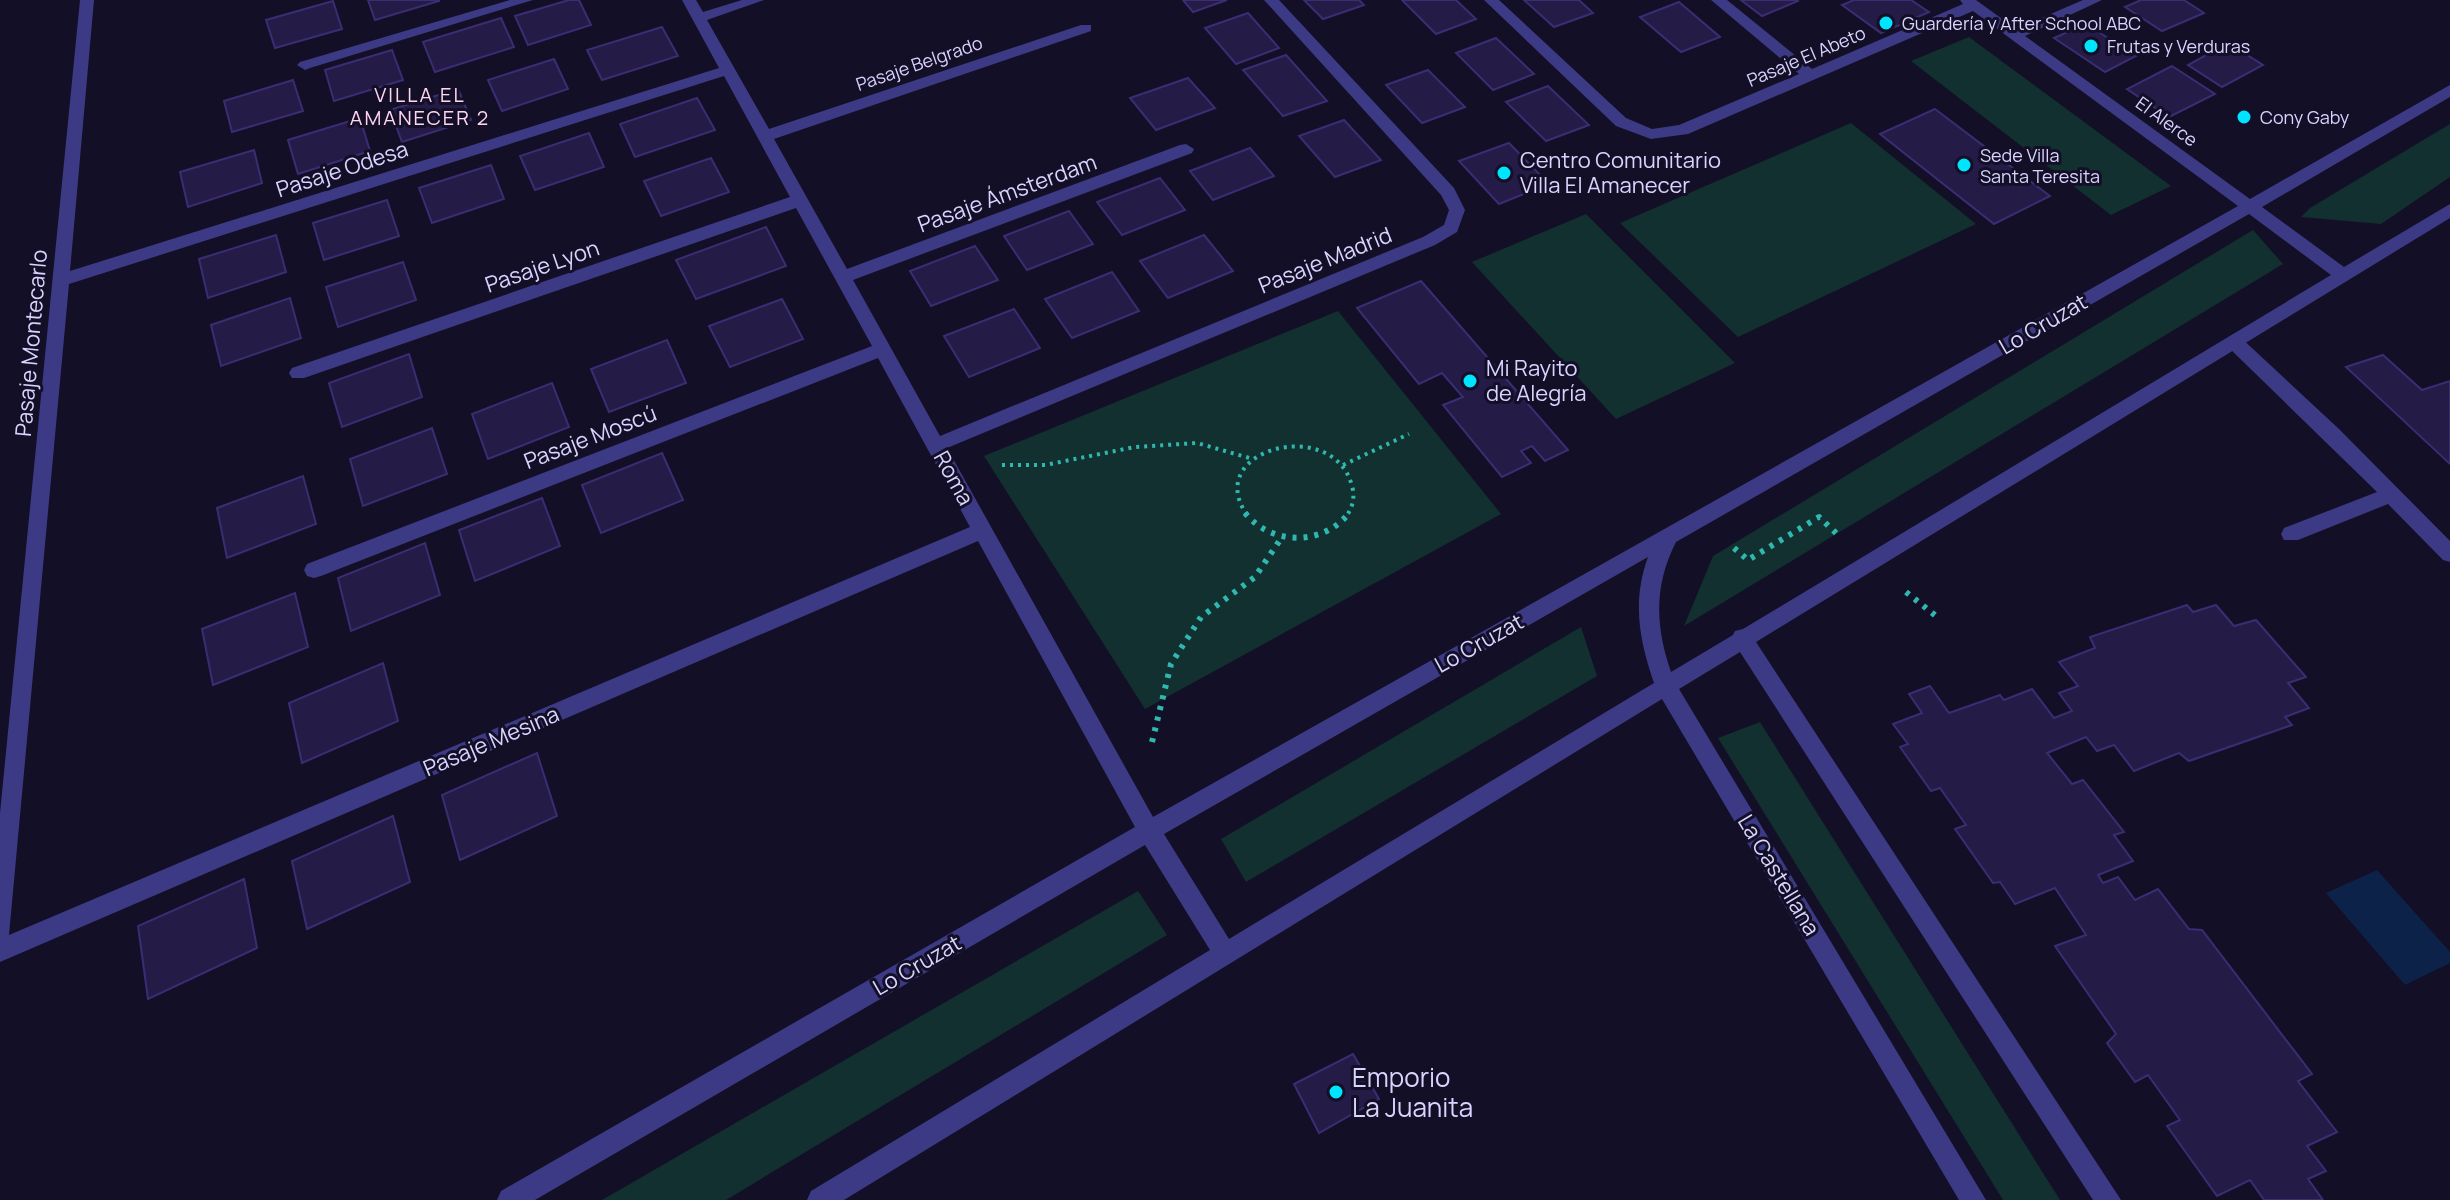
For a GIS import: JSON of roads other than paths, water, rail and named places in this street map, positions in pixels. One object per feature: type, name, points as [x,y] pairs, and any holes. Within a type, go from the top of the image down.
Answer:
[{"type":"street","points":[[305,65],[526,0]]},
{"type":"street","name":"Roma","points":[[689,0],[1149,831],[1225,953]]},
{"type":"street","points":[[699,18],[757,0]]},
{"type":"street","name":"Pasaje Madrid","points":[[936,445],[1429,241],[1451,228],[1457,210],[1448,192],[1271,0]]},
{"type":"street","name":"Pasaje El Abeto","points":[[1491,0],[1621,122],[1651,134],[1682,130],[1811,76],[1971,3]]},
{"type":"street","points":[[1718,0],[1811,76]]},
{"type":"street","points":[[2014,35],[2095,0]]},
{"type":"street","name":"Pasaje Montecarlo","points":[[0,930],[61,280],[92,1]]},
{"type":"street","name":"El Alerce","points":[[1971,3],[2343,275]]},
{"type":"street","name":"Pasaje Belgrado","points":[[765,136],[1086,28]]},
{"type":"street","name":"Pasaje Odesa","points":[[61,280],[728,70]]},
{"type":"street","name":"Lo Cruzat","points":[[510,1200],[1149,831],[2450,90]]},
{"type":"street","name":"Pasaje Ámsterdam","points":[[842,277],[1186,149]]},
{"type":"street","name":"Pasaje Lyon","points":[[298,373],[800,200]]},
{"type":"street","points":[[820,1200],[1742,637],[2450,210]]},
{"type":"street","points":[[2233,341],[2332,434],[2450,554]]},
{"type":"street","name":"Pasaje Moscú","points":[[314,570],[883,349]]},
{"type":"street","points":[[2291,534],[2390,495]]},
{"type":"street","name":"Pasaje Mesina","points":[[0,951],[983,530]]},
{"type":"street","name":"La Castellana","points":[[1670,535],[1656,558],[1648,584],[1647,611],[1651,648],[1665,685],[1973,1200]]},
{"type":"street","points":[[1742,637],[2108,1200]]},
{"type":"water","points":[[2377,870],[2450,952],[2450,963],[2405,985],[2326,893]]},
{"type":"place","name":"Guardería y After School ABC","points":[[1886,23]]},
{"type":"place","name":"Frutas y Verduras","points":[[2091,46]]},
{"type":"place","name":"Cony Gaby","points":[[2244,117]]},
{"type":"place","name":"Sede Villa Santa Teresita","points":[[1964,165]]},
{"type":"place","name":"Centro Comunitario Villa El Amanecer","points":[[1504,173]]},
{"type":"place","name":"Mi Rayito de Alegría","points":[[1470,381]]},
{"type":"place","name":"Emporio La Juanita","points":[[1336,1092]]},
{"type":"district","name":"VILLA EL AMANECER 2","points":[[420,106]]}]
